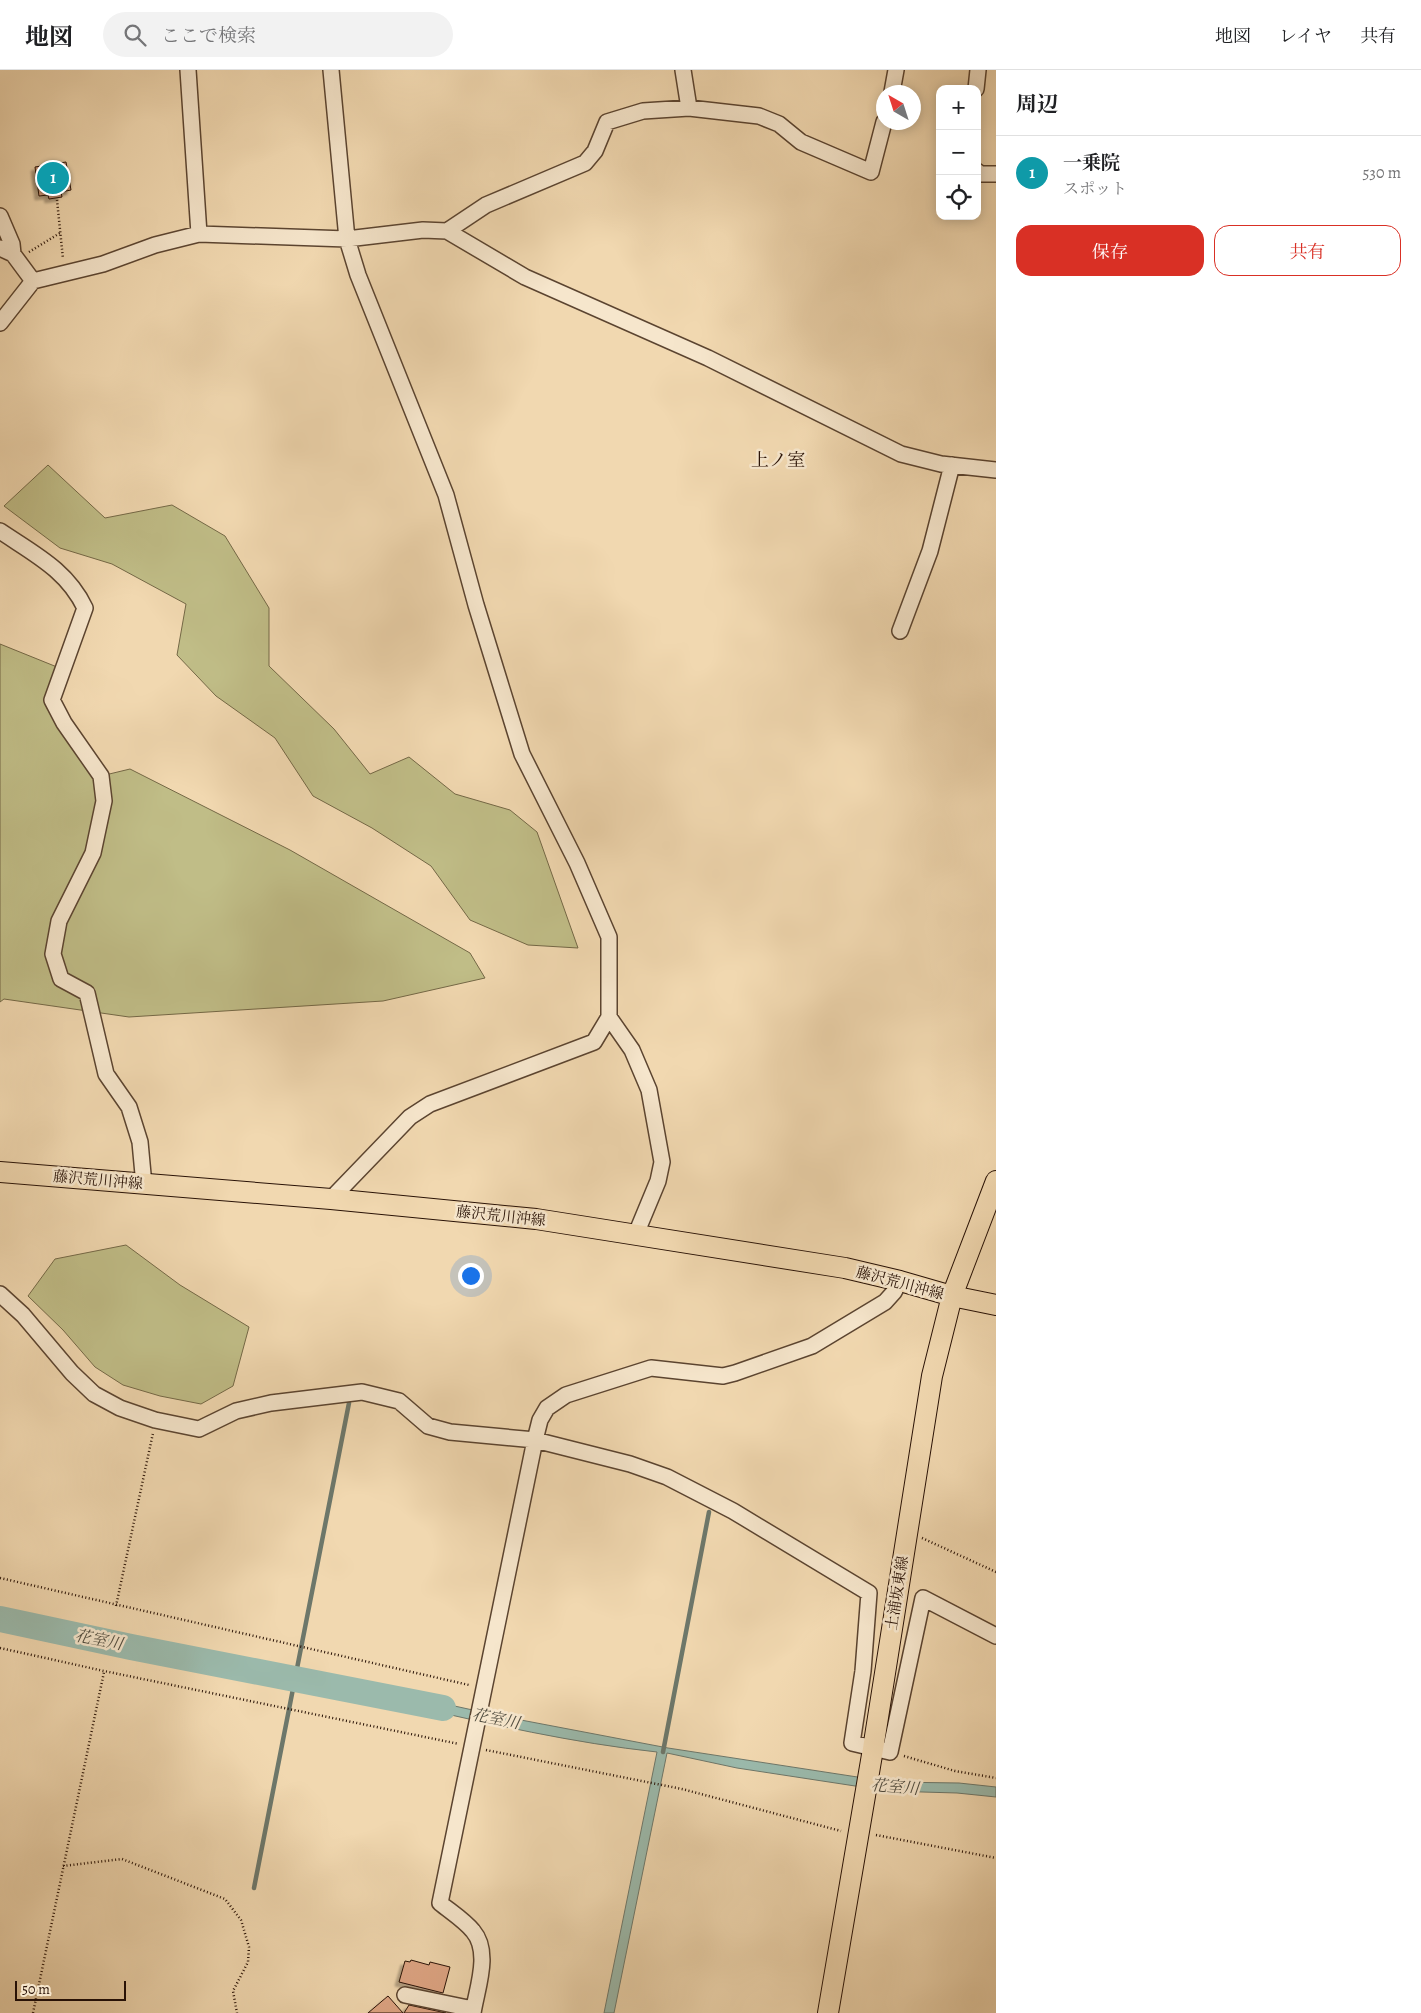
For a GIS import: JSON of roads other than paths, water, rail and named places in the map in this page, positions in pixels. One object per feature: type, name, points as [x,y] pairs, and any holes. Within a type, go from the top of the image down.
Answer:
[{"type":"main road","name":"藤沢荒川沖線","points":[[0,1172],[331,1199],[536,1219],[845,1268],[952,1296],[996,1305]]},
{"type":"main road","name":"土浦坂東線","points":[[828,2013],[859,1830],[878,1752],[906,1532],[932,1376],[952,1296],[996,1181]]},
{"type":"street","points":[[188,70],[199,234]]},
{"type":"street","points":[[331,70],[347,239],[358,275],[446,495],[476,605],[522,754],[577,862],[609,936],[609,1017],[594,1042],[430,1104],[410,1117],[331,1199]]},
{"type":"street","points":[[683,70],[689,108]]},
{"type":"street","points":[[893,85],[896,70]]},
{"type":"street","points":[[976,85],[978,70]]},
{"type":"street","points":[[446,231],[486,205],[585,163],[595,151],[606,122],[642,112],[689,108],[759,116],[779,124],[801,142],[871,172],[882,130]]},
{"type":"street","points":[[981,174],[996,174]]},
{"type":"street","points":[[0,216],[12,244],[10,254],[33,281]]},
{"type":"street","points":[[0,323],[33,281],[103,264],[155,245],[199,234],[347,239],[422,230],[446,231],[525,276],[708,358],[901,454],[952,465],[996,470]]},
{"type":"street","points":[[900,631],[930,551],[952,465]]},
{"type":"street","points":[[0,531],[49,563],[76,588],[85,608],[52,700],[64,723],[101,776],[104,801],[93,853],[59,921],[53,954],[61,979],[87,993],[106,1074],[129,1107],[140,1142],[144,1185]]},
{"type":"street","points":[[609,1017],[632,1050],[649,1090],[662,1162],[656,1188],[636,1234]]},
{"type":"street","points":[[405,1995],[473,2011],[482,1955],[479,1942],[473,1930],[440,1903],[534,1440],[540,1420],[547,1408],[566,1395],[651,1368],[723,1376],[812,1346],[885,1302],[894,1292],[900,1281]]},
{"type":"street","points":[[0,1294],[23,1315],[72,1373],[94,1394],[120,1408],[156,1420],[199,1429],[236,1411],[271,1403],[362,1392],[399,1401],[428,1426],[450,1432],[534,1440],[630,1464],[667,1477],[733,1511],[869,1593],[862,1671],[852,1743],[878,1752],[923,1598],[996,1636]]},
{"type":"water","points":[[409,1696],[500,1716],[668,1748],[890,1782],[959,1783],[996,1787],[996,1797],[957,1793],[888,1791],[737,1768],[667,1753],[614,2013],[604,2013],[657,1752],[563,1738],[407,1705]]},
{"type":"waterway","points":[[254,1888],[349,1403]]},
{"type":"waterway","points":[[663,1752],[709,1512]]},
{"type":"waterway","name":"花室川","points":[[0,1619],[131,1647],[443,1708]]},
{"type":"place","name":"一乗院","points":[[53,178]]},
{"type":"district","name":"上ノ室","points":[[778,460]]}]
